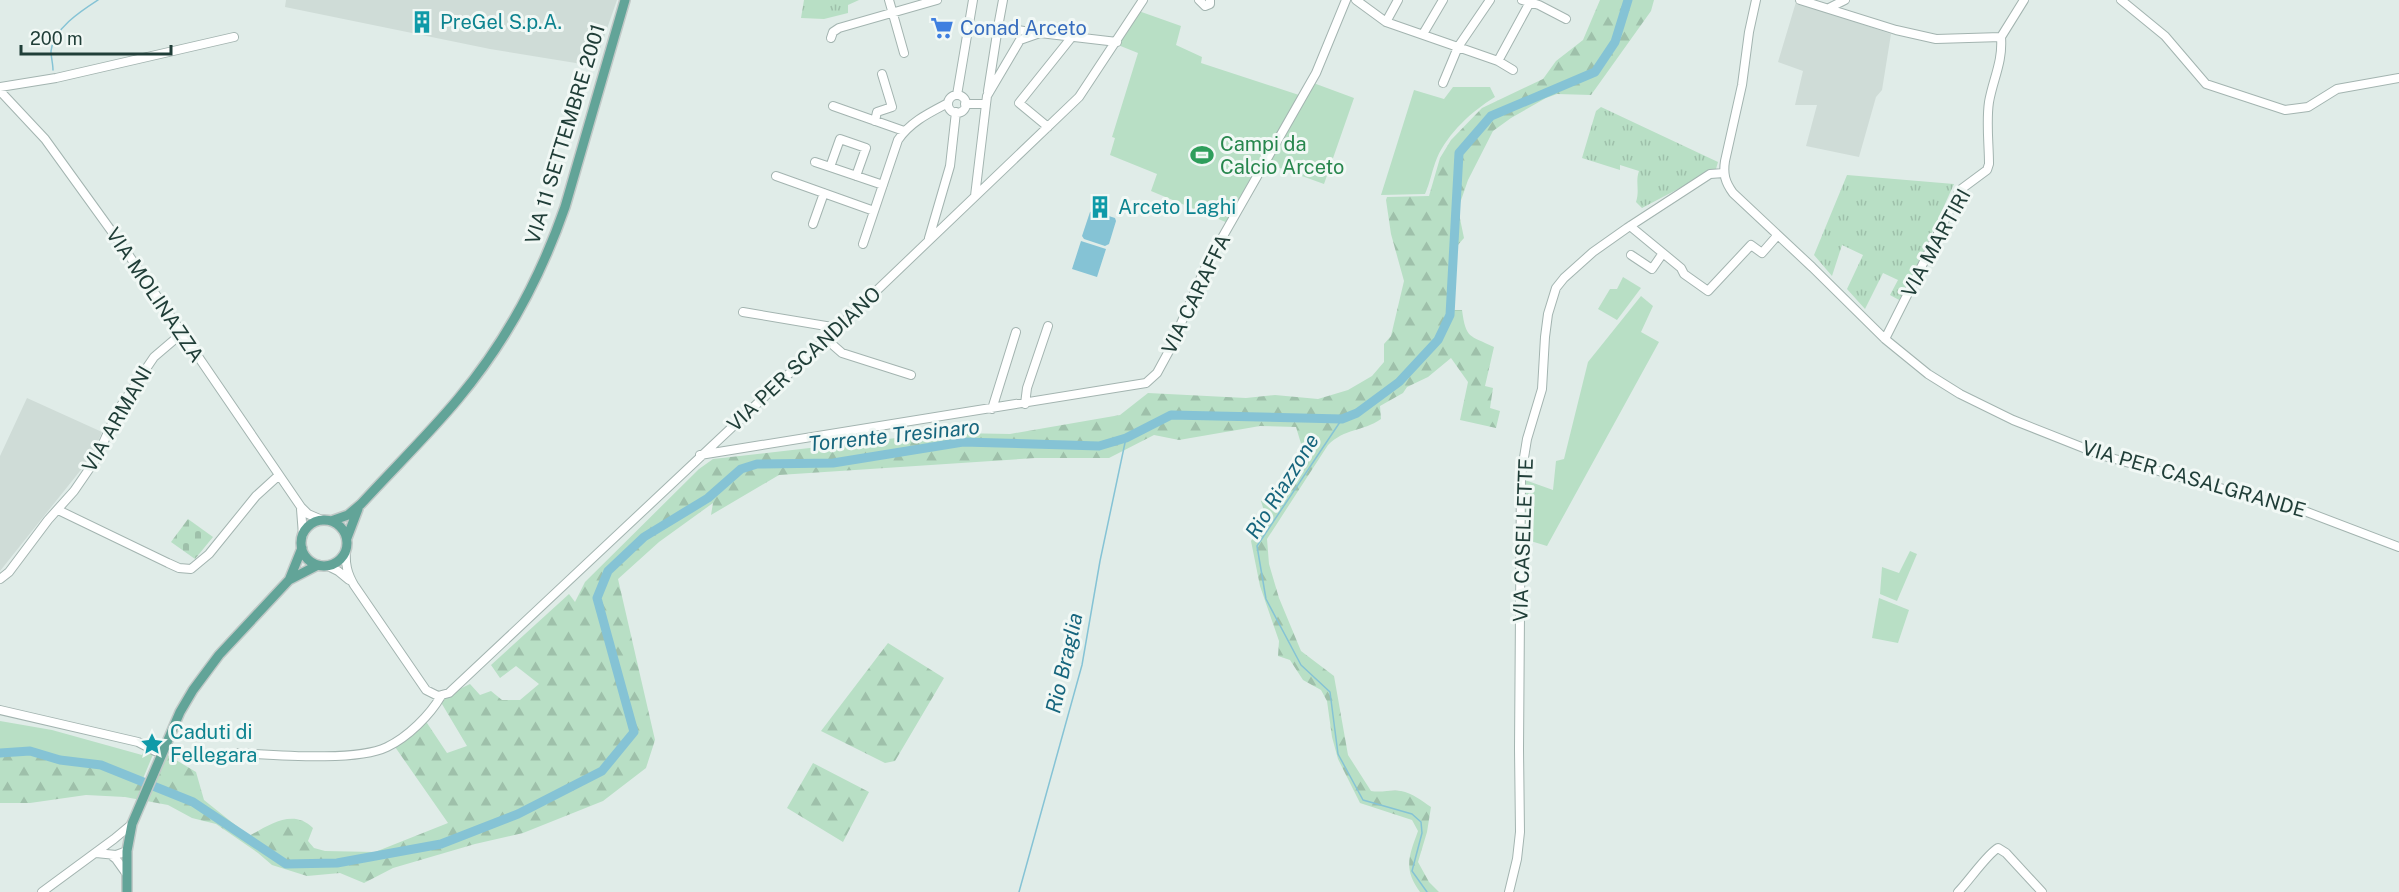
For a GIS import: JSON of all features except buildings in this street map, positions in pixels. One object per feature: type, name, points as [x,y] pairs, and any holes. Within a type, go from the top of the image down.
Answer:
[{"type":"main road","name":"VIA 11 SETTEMBRE 2001","points":[[303,535],[310,525],[348,515],[361,504],[458,399],[501,340],[524,302],[556,234],[625,0]]},
{"type":"main road","name":"VIA 11 SETTEMBRE 2001","points":[[346,550],[346,538],[361,504]]},
{"type":"main road","points":[[327,521],[344,531],[346,538]]},
{"type":"main road","points":[[289,580],[302,548],[303,535]]},
{"type":"main road","points":[[302,548],[308,559],[323,565]]},
{"type":"main road","points":[[127,892],[127,851],[132,824],[159,752],[180,712],[208,668],[289,580],[306,569],[339,560],[346,550]]},
{"type":"street","points":[[889,0],[904,53]]},
{"type":"street","points":[[831,38],[833,32],[839,28],[935,0]]},
{"type":"street","points":[[957,95],[973,0]]},
{"type":"street","points":[[975,196],[986,100],[1003,0]]},
{"type":"street","name":"VIA PER SCANDIANO","points":[[239,753],[308,755],[375,752],[389,746],[408,732],[434,707],[441,696],[453,690],[700,455],[838,328],[1079,97],[1143,0]]},
{"type":"street","points":[[1199,0],[1205,6],[1210,4],[1210,0]]},
{"type":"street","name":"VIA CARAFFA","points":[[700,455],[1139,386],[1146,383],[1157,373],[1188,310],[1206,266],[1316,73],[1346,0]]},
{"type":"street","points":[[1356,0],[1386,22],[1497,61],[1513,69]]},
{"type":"street","points":[[1386,22],[1398,0]]},
{"type":"street","points":[[1423,34],[1443,0]]},
{"type":"street","points":[[1443,83],[1458,47],[1490,0]]},
{"type":"street","points":[[1724,173],[1756,0]]},
{"type":"street","points":[[1800,0],[1896,30],[1936,39],[2001,38],[2024,0]]},
{"type":"street","points":[[1829,8],[1845,0]]},
{"type":"street","points":[[2121,0],[2165,36],[2206,84],[2285,110],[2308,107],[2337,89],[2399,78]]},
{"type":"street","points":[[1497,61],[1525,2],[1540,3],[1566,19]]},
{"type":"street","points":[[998,27],[1117,42]]},
{"type":"street","points":[[948,103],[951,111],[956,112],[961,111],[965,104],[986,100],[1020,40],[1040,33]]},
{"type":"street","points":[[0,89],[234,37]]},
{"type":"street","points":[[1048,127],[1019,103],[1071,38]]},
{"type":"street","name":"VIA MARTIRI","points":[[1885,339],[1960,190],[1987,170],[1989,164],[1989,102],[2002,52],[2001,38]]},
{"type":"street","points":[[875,121],[877,112],[892,107],[882,74]]},
{"type":"street","name":"VIA MOLINAZZA","points":[[0,89],[45,139],[128,254],[301,507],[308,514],[327,521]]},
{"type":"street","points":[[863,244],[898,140],[904,131],[927,114],[948,103],[952,96],[962,97],[965,104]]},
{"type":"street","points":[[833,106],[904,131]]},
{"type":"street","points":[[929,240],[950,166],[956,112]]},
{"type":"street","points":[[830,167],[840,139],[866,148],[856,176]]},
{"type":"street","points":[[815,162],[883,186]]},
{"type":"street","name":"VIA CASELLETTE","points":[[1509,892],[1517,859],[1520,832],[1521,476],[1527,439],[1542,389],[1548,314],[1556,288],[1593,252],[1710,174],[1724,173]]},
{"type":"street","name":"VIA PER CASALGRANDE","points":[[1724,173],[1726,183],[1733,192],[1885,339],[1944,385],[1978,404],[2049,435],[2138,467],[2314,514],[2399,547]]},
{"type":"street","points":[[776,176],[874,211]]},
{"type":"street","points":[[813,224],[824,193]]},
{"type":"street","points":[[938,212],[951,219]]},
{"type":"street","points":[[1630,226],[1681,268],[1684,274],[1708,291],[1751,245],[1762,254],[1776,237]]},
{"type":"street","points":[[1631,255],[1652,269],[1663,254]]},
{"type":"street","points":[[743,312],[838,328]]},
{"type":"street","points":[[1025,404],[1027,388],[1048,326]]},
{"type":"street","points":[[992,409],[1016,332]]},
{"type":"street","name":"VIA ARMANI","points":[[0,579],[9,572],[96,459],[118,410],[154,357],[181,334]]},
{"type":"street","points":[[826,339],[842,353],[911,375]]},
{"type":"street","points":[[58,510],[168,564],[191,569],[209,554],[248,504],[278,476]]},
{"type":"street","points":[[301,507],[303,535]]},
{"type":"street","points":[[346,550],[347,573],[354,585],[426,690],[431,694],[441,696]]},
{"type":"street","points":[[323,565],[338,570],[354,585]]},
{"type":"street","points":[[0,710],[138,742],[159,752]]},
{"type":"street","points":[[42,892],[132,824]]},
{"type":"street","points":[[1958,892],[1992,850],[1998,848],[2006,853],[2042,892]]},
{"type":"street","points":[[96,853],[111,855],[123,854],[127,851]]},
{"type":"street","points":[[111,855],[126,873]]},
{"type":"shaded area","points":[[286,0],[617,0],[594,66],[490,49],[285,7]]},
{"type":"shaded area","points":[[1796,2],[1891,34],[1882,90],[1876,97],[1859,157],[1806,146],[1817,105],[1795,105],[1803,71],[1778,62]]},
{"type":"shaded area","points":[[27,398],[102,432],[92,456],[0,571],[0,456]]},
{"type":"green space","points":[[804,0],[859,0],[848,5],[848,13],[824,19],[801,18]]},
{"type":"green space","points":[[1600,0],[1654,0],[1651,11],[1591,95],[1557,94],[1546,98],[1493,131],[1468,180],[1458,209],[1464,238],[1457,246],[1454,310],[1462,310],[1465,326],[1470,335],[1494,347],[1485,386],[1493,388],[1490,408],[1500,411],[1496,428],[1460,420],[1468,382],[1451,358],[1428,377],[1407,387],[1403,393],[1380,406],[1381,419],[1347,433],[1328,445],[1267,539],[1269,564],[1279,598],[1301,651],[1334,676],[1348,755],[1371,791],[1405,792],[1431,807],[1427,832],[1418,862],[1429,882],[1439,892],[1420,892],[1411,876],[1410,855],[1418,831],[1412,820],[1360,803],[1338,759],[1327,701],[1321,690],[1303,680],[1290,660],[1278,656],[1279,641],[1260,586],[1251,541],[1266,517],[1261,501],[1291,479],[1296,458],[1302,447],[1296,427],[1260,426],[1179,440],[1154,435],[1109,458],[1035,458],[779,475],[711,515],[713,503],[659,542],[618,579],[655,740],[646,768],[603,801],[523,833],[475,844],[393,868],[364,883],[340,873],[307,876],[272,865],[216,824],[192,818],[168,805],[125,797],[86,795],[30,803],[0,803],[0,753],[30,751],[60,760],[101,765],[153,786],[166,754],[196,772],[204,800],[249,836],[281,820],[297,819],[313,828],[308,841],[314,848],[325,851],[375,852],[448,823],[393,744],[425,720],[447,753],[467,746],[439,699],[470,684],[480,695],[491,691],[502,700],[520,700],[539,684],[516,666],[500,678],[491,665],[569,594],[575,602],[585,582],[699,469],[713,459],[905,437],[957,433],[1010,434],[1120,415],[1148,393],[1246,398],[1275,395],[1318,399],[1348,390],[1372,376],[1384,362],[1384,344],[1391,336],[1404,281],[1391,234],[1387,197],[1429,196],[1440,158],[1451,140],[1482,108],[1543,79],[1556,61],[1583,40]]},
{"type":"green space","points":[[1133,9],[1181,26],[1176,45],[1202,57],[1201,63],[1299,95],[1308,81],[1354,98],[1324,184],[1266,163],[1228,223],[1151,191],[1157,174],[1110,155],[1115,138],[1112,137],[1138,53],[1113,43]]},
{"type":"green space","points":[[1453,87],[1490,87],[1495,97],[1469,116],[1447,140],[1437,158],[1425,194],[1381,195],[1414,90],[1444,99]]},
{"type":"green space","points":[[1601,107],[1718,162],[1716,169],[1642,208],[1636,202],[1639,171],[1620,165],[1620,170],[1582,158],[1596,111]]},
{"type":"green space","points":[[1847,175],[1954,184],[1901,301],[1890,295],[1898,280],[1883,273],[1865,309],[1847,289],[1863,255],[1842,245],[1832,276],[1814,255]]},
{"type":"green space","points":[[1623,277],[1641,288],[1617,320],[1598,309],[1610,289],[1617,289]]},
{"type":"green space","points":[[1641,296],[1653,306],[1641,332],[1659,342],[1547,546],[1524,539],[1525,480],[1553,490],[1556,461],[1564,459],[1588,362]]},
{"type":"green space","points":[[188,519],[213,537],[195,559],[171,542]]},
{"type":"green space","points":[[1910,551],[1917,554],[1897,601],[1880,594],[1882,567],[1899,573]]},
{"type":"green space","points":[[1879,598],[1909,610],[1898,643],[1872,638]]},
{"type":"green space","points":[[888,643],[944,678],[895,761],[885,763],[821,731]]},
{"type":"green space","points":[[0,721],[52,730],[142,755],[146,747],[154,752],[142,781],[101,765],[60,760],[30,751],[0,753]]},
{"type":"green space","points":[[813,763],[869,792],[843,842],[787,808]]},
{"type":"water","points":[[1090,212],[1115,218],[1109,244],[1105,246],[1084,239],[1082,236]]},
{"type":"water","points":[[1081,241],[1106,249],[1097,277],[1072,269]]},
{"type":"waterway","points":[[53,70],[51,51],[57,35],[69,21],[98,0]]},
{"type":"waterway","name":"Torrente Tresinaro","points":[[0,753],[30,751],[60,760],[101,765],[193,802],[286,864],[337,863],[441,844],[518,814],[602,771],[634,732],[597,598],[608,571],[644,537],[708,498],[741,469],[757,464],[833,463],[963,442],[1099,446],[1126,438],[1171,415],[1342,419],[1357,413],[1399,382],[1438,340],[1450,315],[1459,153],[1491,116],[1595,72],[1615,42],[1628,0]]},
{"type":"waterway","name":"Rio Riazzone","points":[[1342,419],[1257,546],[1266,599],[1301,665],[1330,692],[1338,754],[1363,800],[1412,814],[1421,822],[1422,833],[1412,871],[1427,892]]},
{"type":"waterway","name":"Rio Braglia","points":[[1019,892],[1082,665],[1100,561],[1126,438]]},
{"type":"place","name":"PreGel S.p.A.","points":[[422,22]]},
{"type":"place","name":"Conad Arceto","points":[[942,28]]},
{"type":"place","name":"Campi da Calcio Arceto","points":[[1202,155]]},
{"type":"place","name":"Arceto Laghi","points":[[1100,207]]},
{"type":"place","name":"Caduti di Fellegara","points":[[152,744]]}]
